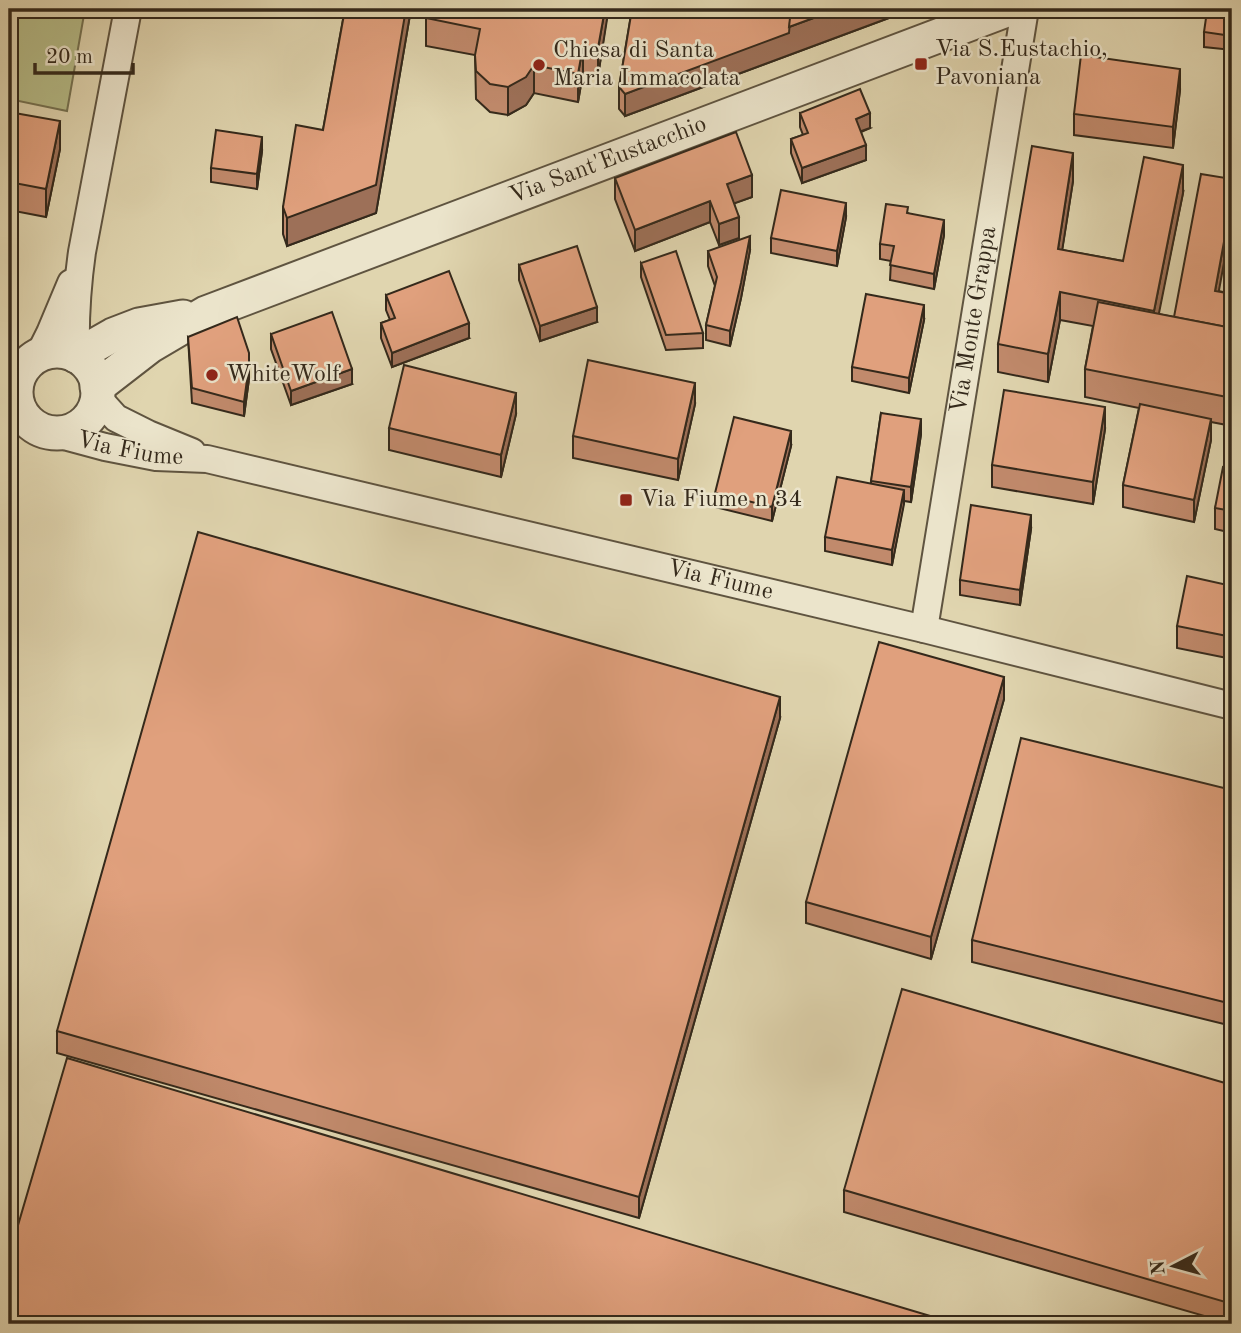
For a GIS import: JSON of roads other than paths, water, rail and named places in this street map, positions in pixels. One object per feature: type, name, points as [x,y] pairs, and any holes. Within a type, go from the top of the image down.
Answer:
[{"type":"street","points":[[76,356],[77,286],[82,252],[128,9]]},
{"type":"street","name":"Via Sant'Eustacchio","points":[[97,392],[150,346],[206,313],[1009,9]]},
{"type":"street","name":"Via Monte Grappa","points":[[924,629],[1025,9]]},
{"type":"street","points":[[39,355],[70,287],[82,252]]},
{"type":"street","name":"Via Sant'Eustacchio","points":[[76,356],[113,335],[139,325],[206,313]]},
{"type":"street","points":[[64,352],[76,356],[84,362],[95,378],[97,392],[93,412],[82,424],[69,431],[34,433],[17,403],[13,382],[39,355],[64,352]]},
{"type":"street","name":"Via Fiume","points":[[97,392],[117,418],[148,435],[207,459]]},
{"type":"street","name":"Via Fiume","points":[[34,433],[156,457],[207,459],[924,629],[1232,706]]},
{"type":"place","name":"Via S.Eustachio, Pavoniana","points":[[921,64]]},
{"type":"place","name":"Chiesa di Santa Maria Immacolata","points":[[539,65]]},
{"type":"place","name":"WhiteWolf","points":[[212,375]]},
{"type":"place","name":"Via Fiume n 34","points":[[626,500]]}]
